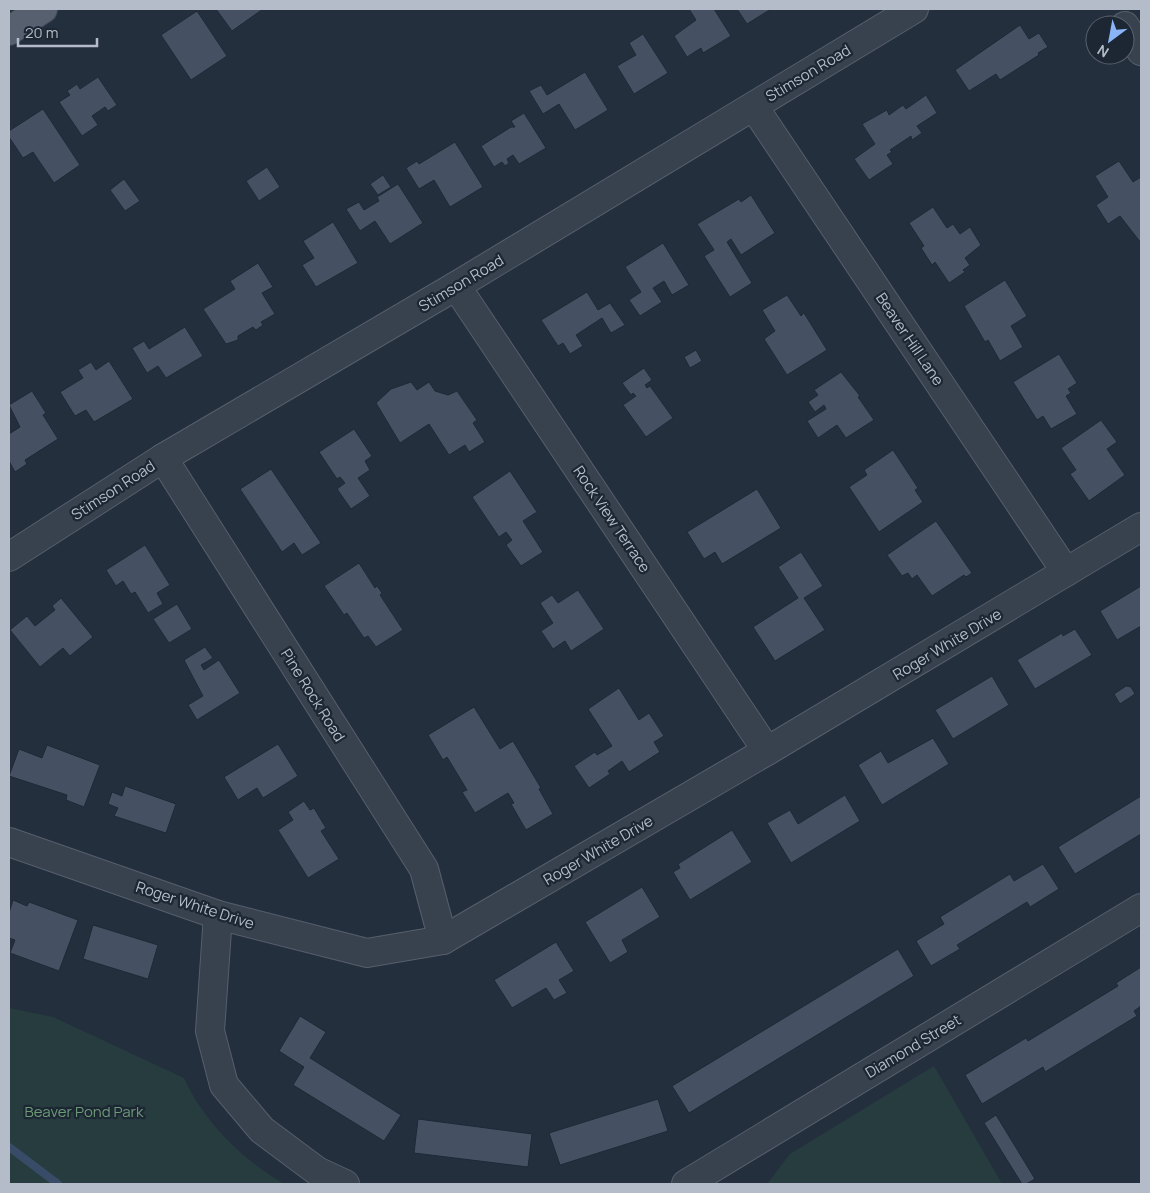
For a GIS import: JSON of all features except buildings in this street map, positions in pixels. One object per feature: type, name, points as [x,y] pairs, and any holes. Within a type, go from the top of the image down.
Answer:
[{"type":"main road","points":[[9,31],[43,9]]},
{"type":"street","name":"Stimson Road","points":[[9,556],[163,458],[456,286],[914,9]]},
{"type":"street","name":"Beaver Hill Lane","points":[[754,107],[1066,572]]},
{"type":"street","name":"Rock View Terrace","points":[[456,286],[767,752]]},
{"type":"street","name":"Pine Rock Road","points":[[163,458],[424,869],[443,940]]},
{"type":"street","name":"Roger White Drive","points":[[9,842],[218,915],[367,953],[443,940],[767,752],[1141,527]]},
{"type":"street","name":"Diamond Street","points":[[686,1184],[1141,908]]},
{"type":"street","points":[[218,915],[210,1031],[224,1085],[262,1130],[317,1171],[345,1184]]},
{"type":"green space","name":"Beaver Pond Park","points":[[9,1008],[53,1017],[184,1078],[202,1110],[226,1138],[253,1163],[284,1184],[9,1184]]},
{"type":"green space","points":[[934,1066],[1002,1184],[767,1184],[790,1154]]},
{"type":"waterway","points":[[9,1147],[58,1184]]}]
